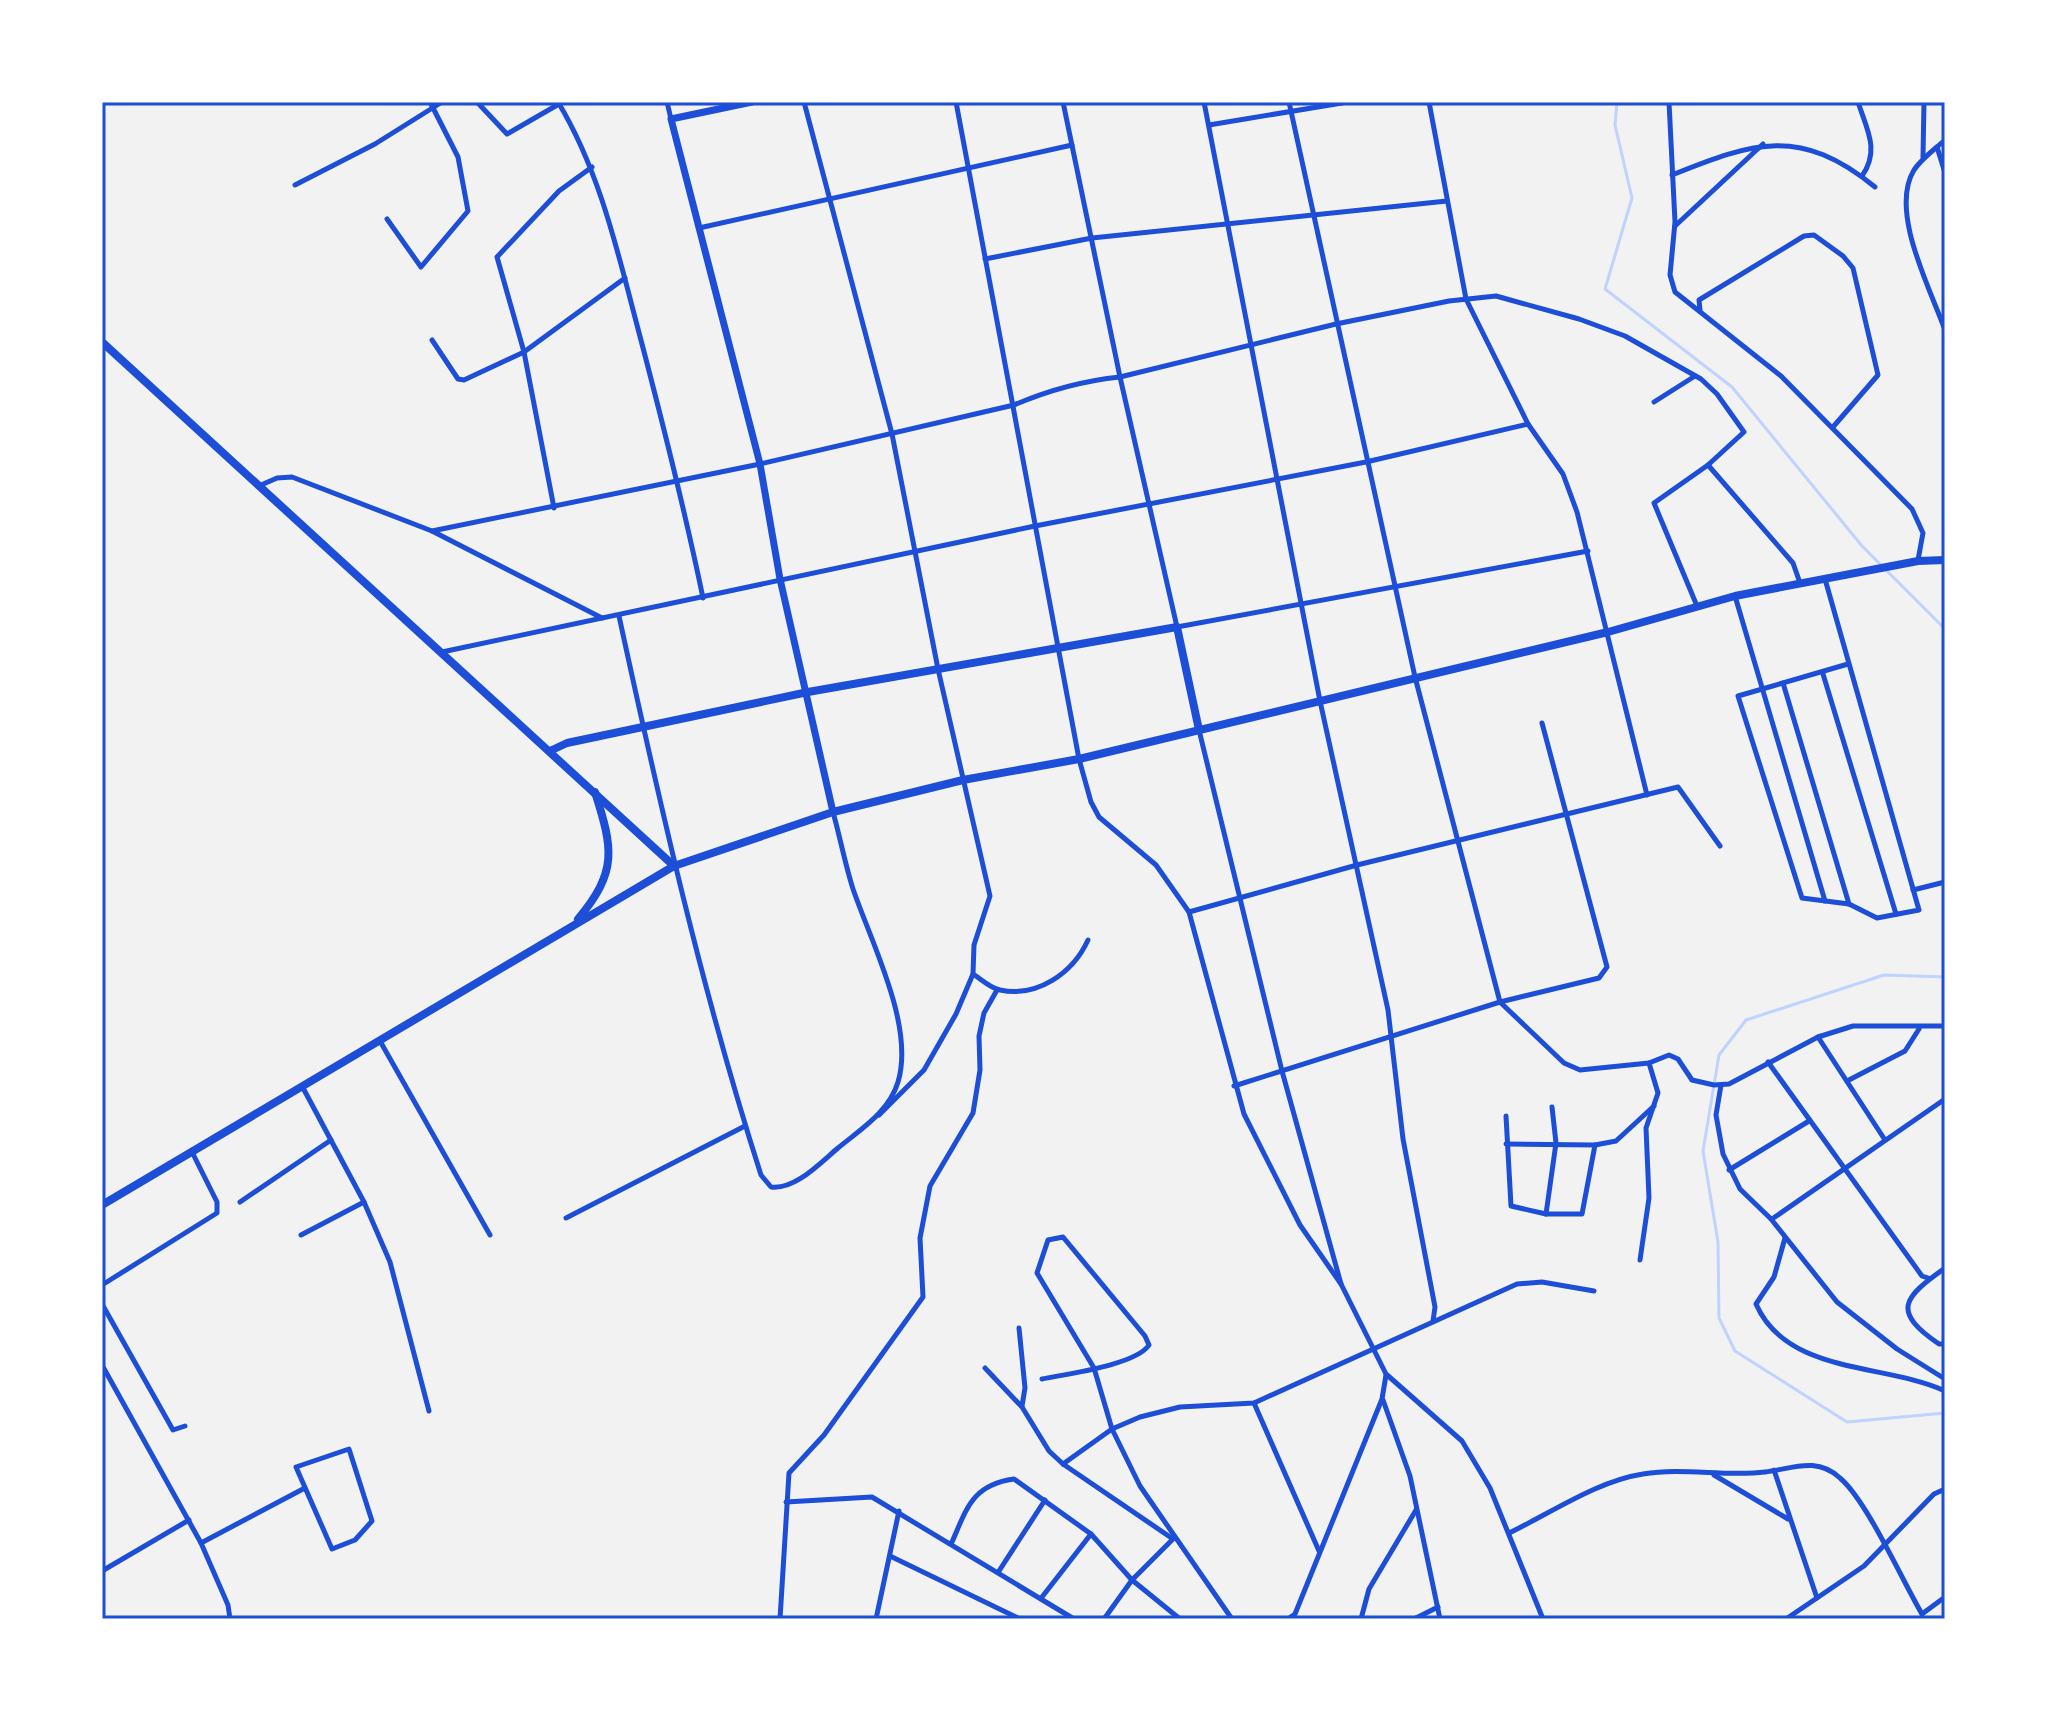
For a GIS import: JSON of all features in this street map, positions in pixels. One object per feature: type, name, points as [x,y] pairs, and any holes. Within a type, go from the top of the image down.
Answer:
[{"type":"main road","points":[[102,342],[552,750],[674,866]]},
{"type":"main road","points":[[102,1205],[674,866],[833,812],[963,780],[1079,759],[1608,632],[1735,596],[1918,561],[1945,560]]},
{"type":"main road","points":[[552,750],[567,743],[808,692],[1177,627],[1199,730]]},
{"type":"main road","points":[[573,926],[606,879],[608,835],[594,790]]},
{"type":"street","points":[[295,185],[375,144],[432,104],[442,102]]},
{"type":"street","points":[[477,102],[507,134],[558,103],[592,167],[625,278],[678,480],[703,598]]},
{"type":"street","points":[[667,102],[760,464],[780,579],[833,812],[852,887],[895,1014],[903,1056],[898,1084],[879,1115]]},
{"type":"street","points":[[671,119],[752,102]]},
{"type":"street","points":[[619,616],[674,866],[712,1017],[761,1175],[771,1187],[782,1188],[812,1170],[879,1115],[924,1070],[956,1014],[973,974],[974,945],[990,896],[913,552],[892,434],[804,102]]},
{"type":"street","points":[[956,102],[1079,759],[1091,802],[1099,817],[1156,865],[1189,912],[1244,1114],[1294,1213],[1341,1284],[1386,1374],[1462,1441],[1490,1488],[1543,1619]]},
{"type":"street","points":[[1063,102],[1120,377],[1177,627],[1588,551]]},
{"type":"street","points":[[1204,102],[1320,701],[1388,1010],[1389,1040],[1403,1139],[1435,1307],[1433,1321]]},
{"type":"street","points":[[1289,102],[1415,677],[1500,1002],[1564,1063],[1580,1070],[1649,1063],[1674,1056],[1692,1080],[1721,1085],[1818,1037],[1853,1026],[1919,1029],[1945,1026]]},
{"type":"street","points":[[1209,125],[1348,102]]},
{"type":"street","points":[[1429,102],[1466,299],[1528,424],[1563,474],[1588,551],[1647,795]]},
{"type":"street","points":[[1858,102],[1873,151],[1871,163],[1862,176]]},
{"type":"street","points":[[1923,158],[1924,102]]},
{"type":"street","points":[[387,219],[421,267],[468,211],[463,173],[432,104]]},
{"type":"street","points":[[1668,104],[1675,226],[1671,282],[1680,299],[1754,351],[1833,427],[1920,520],[1923,533],[1918,561]]},
{"type":"street","points":[[1945,140],[1923,158],[1912,174],[1905,199],[1906,222],[1945,330]]},
{"type":"street","points":[[1675,226],[1764,144]]},
{"type":"street","points":[[1672,175],[1764,144],[1819,153],[1862,176],[1875,187]]},
{"type":"street","points":[[699,228],[1072,145]]},
{"type":"street","points":[[1937,147],[1945,173]]},
{"type":"street","points":[[554,508],[524,352],[497,257],[559,191],[592,167]]},
{"type":"street","points":[[985,259],[1092,238],[1447,201]]},
{"type":"street","points":[[1700,311],[1699,300],[1804,236],[1814,235],[1843,256],[1860,285],[1878,375],[1833,427]]},
{"type":"street","points":[[432,340],[460,380],[524,352],[625,278]]},
{"type":"street","points":[[432,531],[554,508],[892,434],[1014,405],[1084,380],[1120,377],[1336,324],[1466,299],[1506,298],[1608,328],[1695,376],[1717,394],[1744,432],[1708,465],[1655,499],[1655,507],[1697,606]]},
{"type":"street","points":[[1654,402],[1695,376]]},
{"type":"street","points":[[442,652],[1035,526],[1366,462],[1528,424]]},
{"type":"street","points":[[1708,465],[1793,563],[1800,583]]},
{"type":"street","points":[[261,485],[277,478],[292,477],[432,531],[603,619]]},
{"type":"street","points":[[1825,579],[1919,910],[1877,918],[1849,904],[1802,898],[1738,696],[1823,674],[1848,664]]},
{"type":"street","points":[[1735,596],[1825,901]]},
{"type":"street","points":[[1823,674],[1896,914]]},
{"type":"street","points":[[1783,683],[1849,904]]},
{"type":"street","points":[[1234,1086],[1389,1040],[1500,1002],[1599,978],[1607,967],[1542,723]]},
{"type":"street","points":[[1199,730],[1282,1071],[1341,1284]]},
{"type":"street","points":[[1189,912],[1357,865],[1678,787],[1720,846]]},
{"type":"street","points":[[1913,890],[1945,882]]},
{"type":"street","points":[[973,974],[997,990],[1019,992],[1059,979],[1088,940]]},
{"type":"street","points":[[780,1619],[789,1473],[824,1435],[923,1297],[920,1238],[930,1186],[973,1113],[980,1070],[979,1036],[984,1013],[997,990]]},
{"type":"street","points":[[1847,1081],[1905,1051],[1919,1029]]},
{"type":"street","points":[[1818,1037],[1885,1140]]},
{"type":"street","points":[[379,1040],[490,1235]]},
{"type":"street","points":[[1768,1062],[1842,1168],[1922,1276],[1928,1278]]},
{"type":"street","points":[[1640,1260],[1649,1198],[1646,1128],[1658,1093],[1649,1063]]},
{"type":"street","points":[[1721,1085],[1716,1115],[1729,1170],[1740,1189],[1771,1219],[1837,1302],[1897,1349],[1945,1379]]},
{"type":"street","points":[[302,1086],[364,1202],[390,1262],[429,1411]]},
{"type":"street","points":[[1771,1219],[1945,1099]]},
{"type":"street","points":[[1506,1144],[1595,1145],[1616,1141],[1655,1105]]},
{"type":"street","points":[[1546,1214],[1556,1143],[1552,1107]]},
{"type":"street","points":[[1506,1116],[1511,1206],[1546,1214],[1582,1214],[1595,1145]]},
{"type":"street","points":[[1729,1170],[1809,1121]]},
{"type":"street","points":[[566,1218],[745,1126]]},
{"type":"street","points":[[240,1202],[331,1140]]},
{"type":"street","points":[[102,1285],[217,1213],[217,1202],[191,1151]]},
{"type":"street","points":[[301,1235],[364,1202]]},
{"type":"street","points":[[1042,1379],[1094,1368],[1145,1351],[1149,1345],[1145,1336],[1063,1237],[1048,1240],[1037,1267],[1094,1368],[1112,1429],[1140,1486],[1173,1539],[1232,1619]]},
{"type":"street","points":[[1785,1238],[1774,1277],[1756,1304],[1791,1345],[1808,1355],[1905,1375],[1945,1391]]},
{"type":"street","points":[[1945,1268],[1928,1278],[1911,1296],[1908,1316],[1925,1334],[1945,1344]]},
{"type":"street","points":[[1063,1464],[1112,1429],[1180,1407],[1254,1403],[1517,1284],[1542,1282],[1594,1291]]},
{"type":"street","points":[[102,1304],[173,1430],[185,1426]]},
{"type":"street","points":[[1019,1328],[1025,1388],[1022,1407]]},
{"type":"street","points":[[102,1365],[201,1543],[228,1605],[230,1619]]},
{"type":"street","points":[[985,1368],[1022,1407],[1049,1451],[1063,1464],[1173,1539]]},
{"type":"street","points":[[1288,1619],[1295,1614],[1382,1399],[1386,1374]]},
{"type":"street","points":[[1382,1399],[1410,1476],[1440,1619]]},
{"type":"street","points":[[1254,1403],[1319,1551]]},
{"type":"street","points":[[349,1449],[372,1521],[355,1540],[332,1549],[303,1489],[296,1467],[349,1449]]},
{"type":"street","points":[[1509,1533],[1604,1486],[1642,1474],[1774,1470],[1801,1464],[1823,1468],[1841,1478],[1884,1545],[1921,1616],[1945,1597]]},
{"type":"street","points":[[1774,1470],[1817,1598]]},
{"type":"street","points":[[1710,1473],[1790,1520]]},
{"type":"street","points":[[952,1542],[974,1496],[995,1482],[1014,1479],[1091,1534],[1132,1580],[1180,1619]]},
{"type":"street","points":[[201,1543],[303,1489]]},
{"type":"street","points":[[1786,1619],[1864,1566],[1934,1494],[1945,1489]]},
{"type":"street","points":[[786,1502],[872,1497],[952,1542],[1074,1619]]},
{"type":"street","points":[[999,1571],[1045,1500]]},
{"type":"street","points":[[1361,1619],[1369,1589],[1416,1510]]},
{"type":"street","points":[[876,1619],[899,1511]]},
{"type":"street","points":[[102,1571],[189,1520]]},
{"type":"street","points":[[1042,1597],[1091,1534]]},
{"type":"street","points":[[1104,1619],[1132,1580],[1173,1539]]},
{"type":"street","points":[[890,1556],[1020,1619]]},
{"type":"street","points":[[1414,1619],[1438,1607]]},
{"type":"waterway","points":[[1617,102],[1615,125],[1632,198],[1605,289],[1732,387],[1862,546],[1945,629]]},
{"type":"waterway","points":[[1945,977],[1884,975],[1746,1020],[1719,1055],[1703,1151],[1718,1242],[1719,1318],[1735,1351],[1847,1422],[1945,1413]]}]
